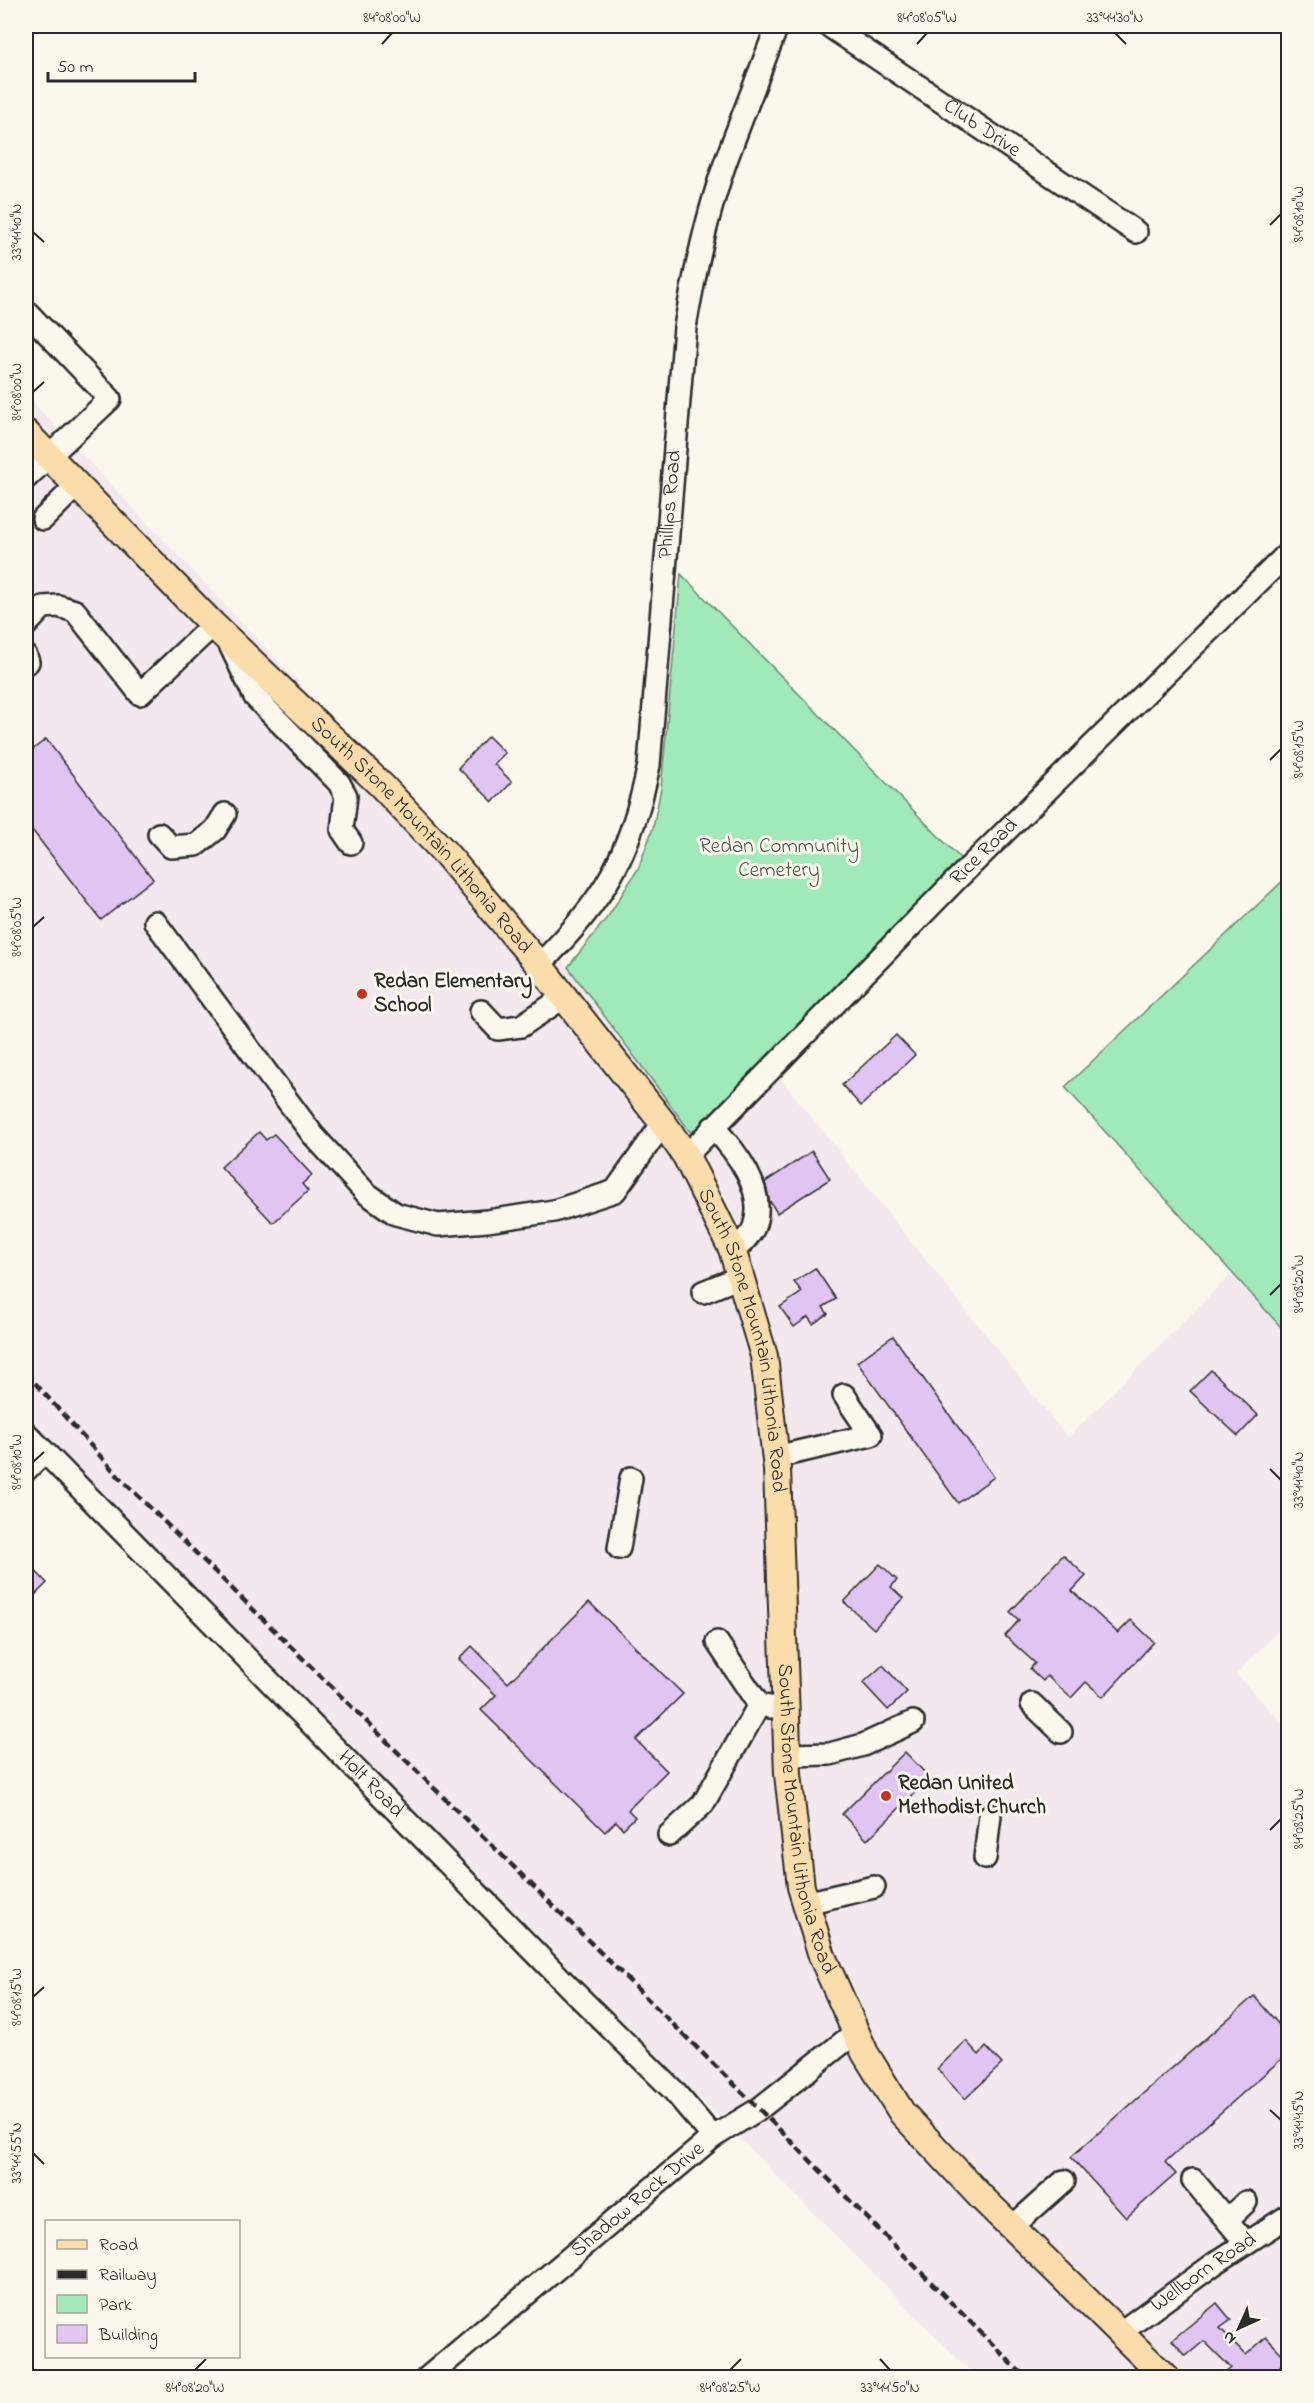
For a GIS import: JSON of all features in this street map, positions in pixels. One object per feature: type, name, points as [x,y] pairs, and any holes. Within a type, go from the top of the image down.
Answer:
[{"type":"main road","name":"South Stone Mountain Lithonia Road","points":[[26,433],[220,632],[382,786],[447,855],[539,965],[663,1123],[686,1156],[733,1252],[764,1356],[776,1457],[787,1755],[801,1887],[822,1956],[865,2054],[902,2113],[1012,2227],[1166,2378]]},
{"type":"street","name":"Phillips Road","points":[[539,965],[573,932],[603,893],[623,855],[640,809],[649,765],[685,327],[694,275],[707,220],[727,158],[777,26]]},
{"type":"street","name":"Club Drive","points":[[829,26],[1136,232]]},
{"type":"street","points":[[26,311],[110,399],[26,478]]},
{"type":"street","points":[[43,519],[77,485]]},
{"type":"street","name":"Rice Road","points":[[686,1156],[955,881],[1288,553]]},
{"type":"street","points":[[26,625],[42,607],[58,606],[75,611],[140,694],[220,632],[255,697],[339,783],[346,796],[342,830],[351,843]]},
{"type":"street","points":[[159,834],[171,847],[196,845],[215,831],[225,814]]},
{"type":"street","points":[[155,922],[313,1135],[366,1193],[396,1214],[438,1225],[487,1221],[554,1211],[615,1191],[663,1123]]},
{"type":"street","points":[[481,1011],[498,1029],[521,1026],[564,997]]},
{"type":"street","points":[[713,1127],[736,1156],[750,1179],[757,1204],[754,1229],[733,1252]]},
{"type":"street","points":[[703,1292],[740,1277]]},
{"type":"street","points":[[776,1457],[871,1435],[844,1395]]},
{"type":"street","name":"Holt Road","points":[[26,1433],[673,2090],[713,2137]]},
{"type":"street","points":[[26,1470],[44,1452]]},
{"type":"street","points":[[619,1548],[631,1478]]},
{"type":"street","points":[[717,1642],[759,1705],[786,1710]]},
{"type":"street","points":[[1032,1704],[1061,1732]]},
{"type":"street","points":[[669,1835],[703,1804],[759,1705]]},
{"type":"street","points":[[787,1755],[830,1754],[863,1745],[913,1722]]},
{"type":"street","points":[[984,1858],[990,1815]]},
{"type":"street","points":[[806,1903],[874,1887]]},
{"type":"street","name":"Shadow Rock Drive","points":[[428,2378],[713,2137],[759,2109],[856,2032]]},
{"type":"street","points":[[1193,2180],[1246,2242]]},
{"type":"street","points":[[1012,2227],[1064,2181]]},
{"type":"street","points":[[1228,2219],[1246,2202]]},
{"type":"street","name":"Wellborn Road","points":[[1121,2332],[1214,2264],[1288,2216]]},
{"type":"shaded area","points":[[26,395],[568,967],[692,1134],[765,1059],[1068,1438],[1232,1273],[1288,1335],[1288,1621],[1236,1674],[1288,1729],[1288,2377],[976,2377],[26,1419]]},
{"type":"green space","name":"Redan Community Cemetery","points":[[681,574],[962,860],[692,1134],[568,967],[609,915],[638,869],[653,828],[661,788]]},
{"type":"green space","points":[[1288,876],[1288,1335],[1065,1087]]},
{"type":"building","points":[[488,736],[505,753],[494,764],[512,782],[493,802],[458,768]]},
{"type":"building","points":[[46,739],[153,879],[101,920],[26,822],[26,755]]},
{"type":"building","points":[[896,1035],[915,1055],[861,1106],[842,1085]]},
{"type":"building","points":[[259,1132],[266,1140],[274,1134],[312,1175],[302,1184],[308,1191],[273,1223],[221,1167]]},
{"type":"building","points":[[812,1151],[830,1179],[777,1213],[769,1200],[765,1182]]},
{"type":"building","points":[[815,1268],[836,1299],[823,1307],[828,1314],[813,1324],[808,1317],[794,1327],[780,1307],[802,1292],[794,1282]]},
{"type":"building","points":[[893,1336],[994,1477],[958,1503],[857,1362]]},
{"type":"building","points":[[1211,1370],[1258,1415],[1238,1436],[1190,1391]]},
{"type":"building","points":[[1063,1555],[1086,1576],[1072,1591],[1118,1633],[1131,1620],[1154,1642],[1103,1697],[1086,1682],[1071,1698],[1047,1676],[1043,1681],[1030,1669],[1035,1663],[1005,1636],[1019,1620],[1010,1612]]},
{"type":"building","points":[[26,1561],[47,1583],[26,1604]]},
{"type":"building","points":[[880,1564],[897,1580],[891,1587],[903,1598],[874,1629],[844,1602]]},
{"type":"building","points":[[589,1602],[683,1694],[636,1740],[667,1771],[628,1810],[635,1817],[623,1829],[616,1821],[605,1832],[481,1710],[496,1695],[459,1659],[472,1646],[508,1683]]},
{"type":"building","points":[[883,1665],[907,1692],[888,1710],[863,1683]]},
{"type":"building","name":"Redan United Methodist Church","points":[[905,1752],[930,1778],[867,1840],[842,1814]]},
{"type":"building","points":[[1254,1996],[1288,2035],[1288,2053],[1165,2162],[1176,2174],[1126,2218],[1071,2157]]},
{"type":"building","points":[[966,2041],[979,2055],[986,2047],[1002,2064],[965,2099],[937,2069]]},
{"type":"building","points":[[1217,2303],[1231,2320],[1220,2328],[1246,2355],[1266,2337],[1287,2359],[1268,2378],[1220,2378],[1231,2368],[1204,2341],[1186,2356],[1172,2340]]},
{"type":"railway","points":[[26,1373],[119,1477],[759,2109],[1026,2378]]},
{"type":"place","name":"Redan Elementary School","points":[[362,994]]},
{"type":"place","name":"Redan United Methodist Church","points":[[886,1796]]}]
